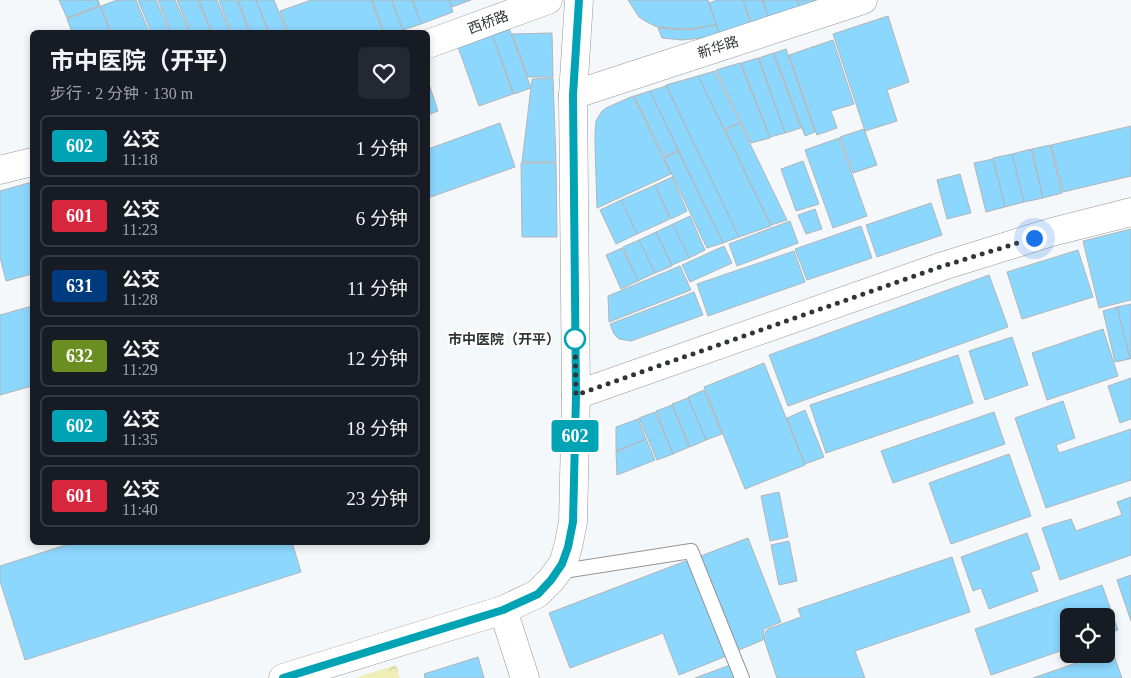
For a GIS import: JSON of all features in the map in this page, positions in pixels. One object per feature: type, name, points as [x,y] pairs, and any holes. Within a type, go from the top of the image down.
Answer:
[{"type":"street","name":"西桥路","points":[[430,43],[548,0]]},
{"type":"street","points":[[283,678],[503,610],[538,594],[562,564],[573,522],[576,395],[573,95],[579,0]]},
{"type":"street","name":"新华路","points":[[573,95],[863,0]]},
{"type":"street","points":[[0,170],[30,162]]},
{"type":"street","points":[[576,395],[943,266],[1052,232],[1131,212]]},
{"type":"street","points":[[503,610],[525,678]]},
{"type":"lane","points":[[556,572],[692,551],[742,678]]},
{"type":"green space","points":[[396,665],[400,678],[355,678]]},
{"type":"building","points":[[59,0],[98,0],[100,5],[67,18]]},
{"type":"building","points":[[117,0],[136,0],[148,30],[110,30],[101,6]]},
{"type":"building","points":[[138,0],[156,0],[169,30],[150,30]]},
{"type":"building","points":[[158,0],[175,0],[188,30],[170,30]]},
{"type":"building","points":[[177,0],[198,0],[210,30],[189,30]]},
{"type":"building","points":[[199,0],[217,0],[229,30],[211,30]]},
{"type":"building","points":[[219,0],[237,0],[248,30],[230,30]]},
{"type":"building","points":[[238,0],[256,0],[267,30],[249,30]]},
{"type":"building","points":[[256,0],[274,0],[286,30],[268,30]]},
{"type":"building","points":[[311,0],[371,0],[382,30],[287,30],[280,11]]},
{"type":"building","points":[[372,0],[391,0],[403,30],[383,30]]},
{"type":"building","points":[[392,0],[412,0],[421,24],[403,30]]},
{"type":"building","points":[[413,0],[449,0],[453,12],[421,24]]},
{"type":"building","points":[[449,0],[471,0],[452,7]]},
{"type":"building","points":[[628,0],[708,0],[716,25],[687,29],[657,27],[639,17]]},
{"type":"building","points":[[717,0],[743,0],[751,25],[720,35],[709,3]]},
{"type":"building","points":[[743,0],[762,0],[769,18],[752,24]]},
{"type":"building","points":[[763,0],[797,0],[800,8],[769,18]]},
{"type":"building","points":[[798,0],[817,0],[818,1],[800,8]]},
{"type":"building","points":[[100,6],[109,30],[71,30],[67,19]]},
{"type":"building","points":[[888,16],[909,82],[887,90],[897,121],[865,131],[833,34]]},
{"type":"building","points":[[716,25],[720,35],[682,40],[662,38],[658,28],[688,30]]},
{"type":"building","points":[[509,28],[531,88],[514,94],[492,34]]},
{"type":"building","points":[[552,33],[553,77],[528,77],[512,34]]},
{"type":"building","points":[[492,34],[513,94],[479,106],[458,47]]},
{"type":"building","points":[[833,40],[854,104],[831,111],[837,128],[817,135],[789,55]]},
{"type":"building","points":[[786,49],[815,132],[805,136],[774,53]]},
{"type":"building","points":[[773,53],[801,128],[785,133],[759,58]]},
{"type":"building","points":[[758,58],[785,133],[770,137],[741,63]]},
{"type":"building","points":[[740,63],[770,138],[751,143],[716,70]]},
{"type":"building","points":[[715,71],[740,123],[724,129],[698,76]]},
{"type":"building","points":[[698,76],[771,226],[739,237],[666,85]]},
{"type":"building","points":[[553,78],[556,162],[522,162],[532,79]]},
{"type":"building","points":[[666,86],[739,237],[723,243],[650,91]]},
{"type":"building","points":[[430,87],[438,111],[430,114]]},
{"type":"building","points":[[650,91],[678,150],[664,157],[634,96]]},
{"type":"building","points":[[633,96],[671,174],[597,208],[596,121],[606,108]]},
{"type":"building","points":[[500,123],[515,167],[430,197],[430,148]]},
{"type":"building","points":[[740,123],[787,220],[771,225],[725,130]]},
{"type":"building","points":[[1131,126],[1131,176],[1063,192],[1051,145]]},
{"type":"building","points":[[864,129],[877,165],[853,173],[840,137]]},
{"type":"building","points":[[839,138],[867,216],[833,228],[805,150]]},
{"type":"building","points":[[1050,145],[1062,193],[1043,198],[1032,149]]},
{"type":"building","points":[[1031,149],[1043,198],[1024,202],[1012,154]]},
{"type":"building","points":[[678,151],[723,243],[707,248],[706,246],[664,158]]},
{"type":"building","points":[[1012,154],[1024,202],[1005,207],[993,158]]},
{"type":"building","points":[[993,159],[1005,207],[986,212],[974,163]]},
{"type":"building","points":[[803,161],[819,204],[796,211],[781,169]]},
{"type":"building","points":[[521,163],[556,163],[557,237],[522,237]]},
{"type":"building","points":[[960,174],[971,213],[947,219],[937,180]]},
{"type":"building","points":[[672,177],[687,211],[671,219],[655,185]]},
{"type":"building","points":[[30,183],[30,275],[6,281],[0,257],[0,191]]},
{"type":"building","points":[[655,185],[670,219],[637,234],[621,200]]},
{"type":"building","points":[[621,200],[637,234],[616,244],[600,210]]},
{"type":"building","points":[[931,203],[942,235],[877,257],[866,225]]},
{"type":"building","points":[[815,209],[822,229],[806,234],[798,215]]},
{"type":"building","points":[[690,216],[705,250],[689,258],[673,224]]},
{"type":"building","points":[[790,221],[798,243],[737,266],[729,244]]},
{"type":"building","points":[[673,224],[689,258],[672,265],[656,232]]},
{"type":"building","points":[[861,226],[872,258],[807,280],[795,249]]},
{"type":"building","points":[[1131,229],[1131,300],[1099,308],[1083,241]]},
{"type":"building","points":[[656,232],[672,266],[655,273],[639,240]]},
{"type":"building","points":[[639,240],[655,273],[638,281],[623,247]]},
{"type":"building","points":[[724,246],[732,263],[690,282],[682,265]]},
{"type":"building","points":[[622,248],[638,281],[621,289],[606,255]]},
{"type":"building","points":[[1078,250],[1093,297],[1022,319],[1007,272]]},
{"type":"building","points":[[794,251],[805,282],[708,316],[697,284]]},
{"type":"building","points":[[680,266],[691,290],[609,322],[608,296]]},
{"type":"building","points":[[989,275],[1008,327],[788,406],[769,355]]},
{"type":"building","points":[[694,292],[703,315],[631,341],[619,339],[614,334],[610,324]]},
{"type":"building","points":[[1131,304],[1131,358],[1130,359],[1117,307]]},
{"type":"building","points":[[30,307],[30,387],[0,395],[0,315]]},
{"type":"building","points":[[1117,307],[1130,359],[1115,362],[1103,311]]},
{"type":"building","points":[[1103,329],[1118,376],[1047,400],[1032,353]]},
{"type":"building","points":[[1012,337],[1028,385],[985,400],[969,351]]},
{"type":"building","points":[[958,355],[973,403],[826,453],[810,405]]},
{"type":"building","points":[[764,363],[805,465],[745,489],[704,387]]},
{"type":"building","points":[[1131,378],[1131,419],[1120,423],[1108,386]]},
{"type":"building","points":[[704,390],[722,434],[706,440],[688,397]]},
{"type":"building","points":[[688,398],[706,440],[690,447],[672,404]]},
{"type":"building","points":[[1063,401],[1075,438],[1056,445],[1059,453],[1131,429],[1131,480],[1046,508],[1015,418]]},
{"type":"building","points":[[672,405],[689,447],[673,454],[656,411]]},
{"type":"building","points":[[805,410],[824,457],[805,464],[787,418]]},
{"type":"building","points":[[655,412],[673,454],[657,460],[639,418]]},
{"type":"building","points":[[994,412],[1005,444],[893,483],[881,451]]},
{"type":"building","points":[[638,419],[646,439],[616,451],[616,427]]},
{"type":"building","points":[[646,439],[655,460],[617,475],[616,452]]},
{"type":"building","points":[[1009,454],[1031,516],[951,544],[929,483]]},
{"type":"building","points":[[779,492],[788,537],[770,541],[761,496]]},
{"type":"building","points":[[1131,497],[1131,555],[1060,580],[1042,528],[1071,519],[1076,531],[1122,515],[1117,502]]},
{"type":"building","points":[[1027,533],[1040,569],[1031,572],[1038,591],[989,609],[981,588],[973,591],[961,557]]},
{"type":"building","points":[[748,538],[781,622],[764,629],[763,640],[734,652],[698,557]]},
{"type":"building","points":[[789,541],[797,581],[779,585],[771,545]]},
{"type":"building","points":[[66,545],[293,545],[301,572],[25,660],[0,581],[0,566]]},
{"type":"building","points":[[952,557],[970,612],[855,651],[865,678],[777,678],[764,639],[768,629],[801,617],[798,609]]},
{"type":"building","points":[[691,559],[729,655],[679,675],[663,633],[570,668],[549,613]]},
{"type":"building","points":[[1131,575],[1131,621],[1117,580]]},
{"type":"building","points":[[1102,585],[1110,608],[1060,608],[1060,651],[991,675],[975,629]]},
{"type":"building","points":[[478,657],[484,678],[425,678],[424,674]]},
{"type":"building","points":[[1115,658],[1122,678],[1033,678],[1076,663],[1115,663]]},
{"type":"building","points":[[730,665],[735,678],[695,678]]},
{"type":"bus line","name":"602","points":[[283,678],[503,610],[538,594],[562,564],[573,522],[576,395],[573,95],[579,0]]},
{"type":"place","name":"市中医院（开平）","points":[[575,339]]},
{"type":"route","points":[[575,339],[576,395],[943,266],[1034,238]]}]
